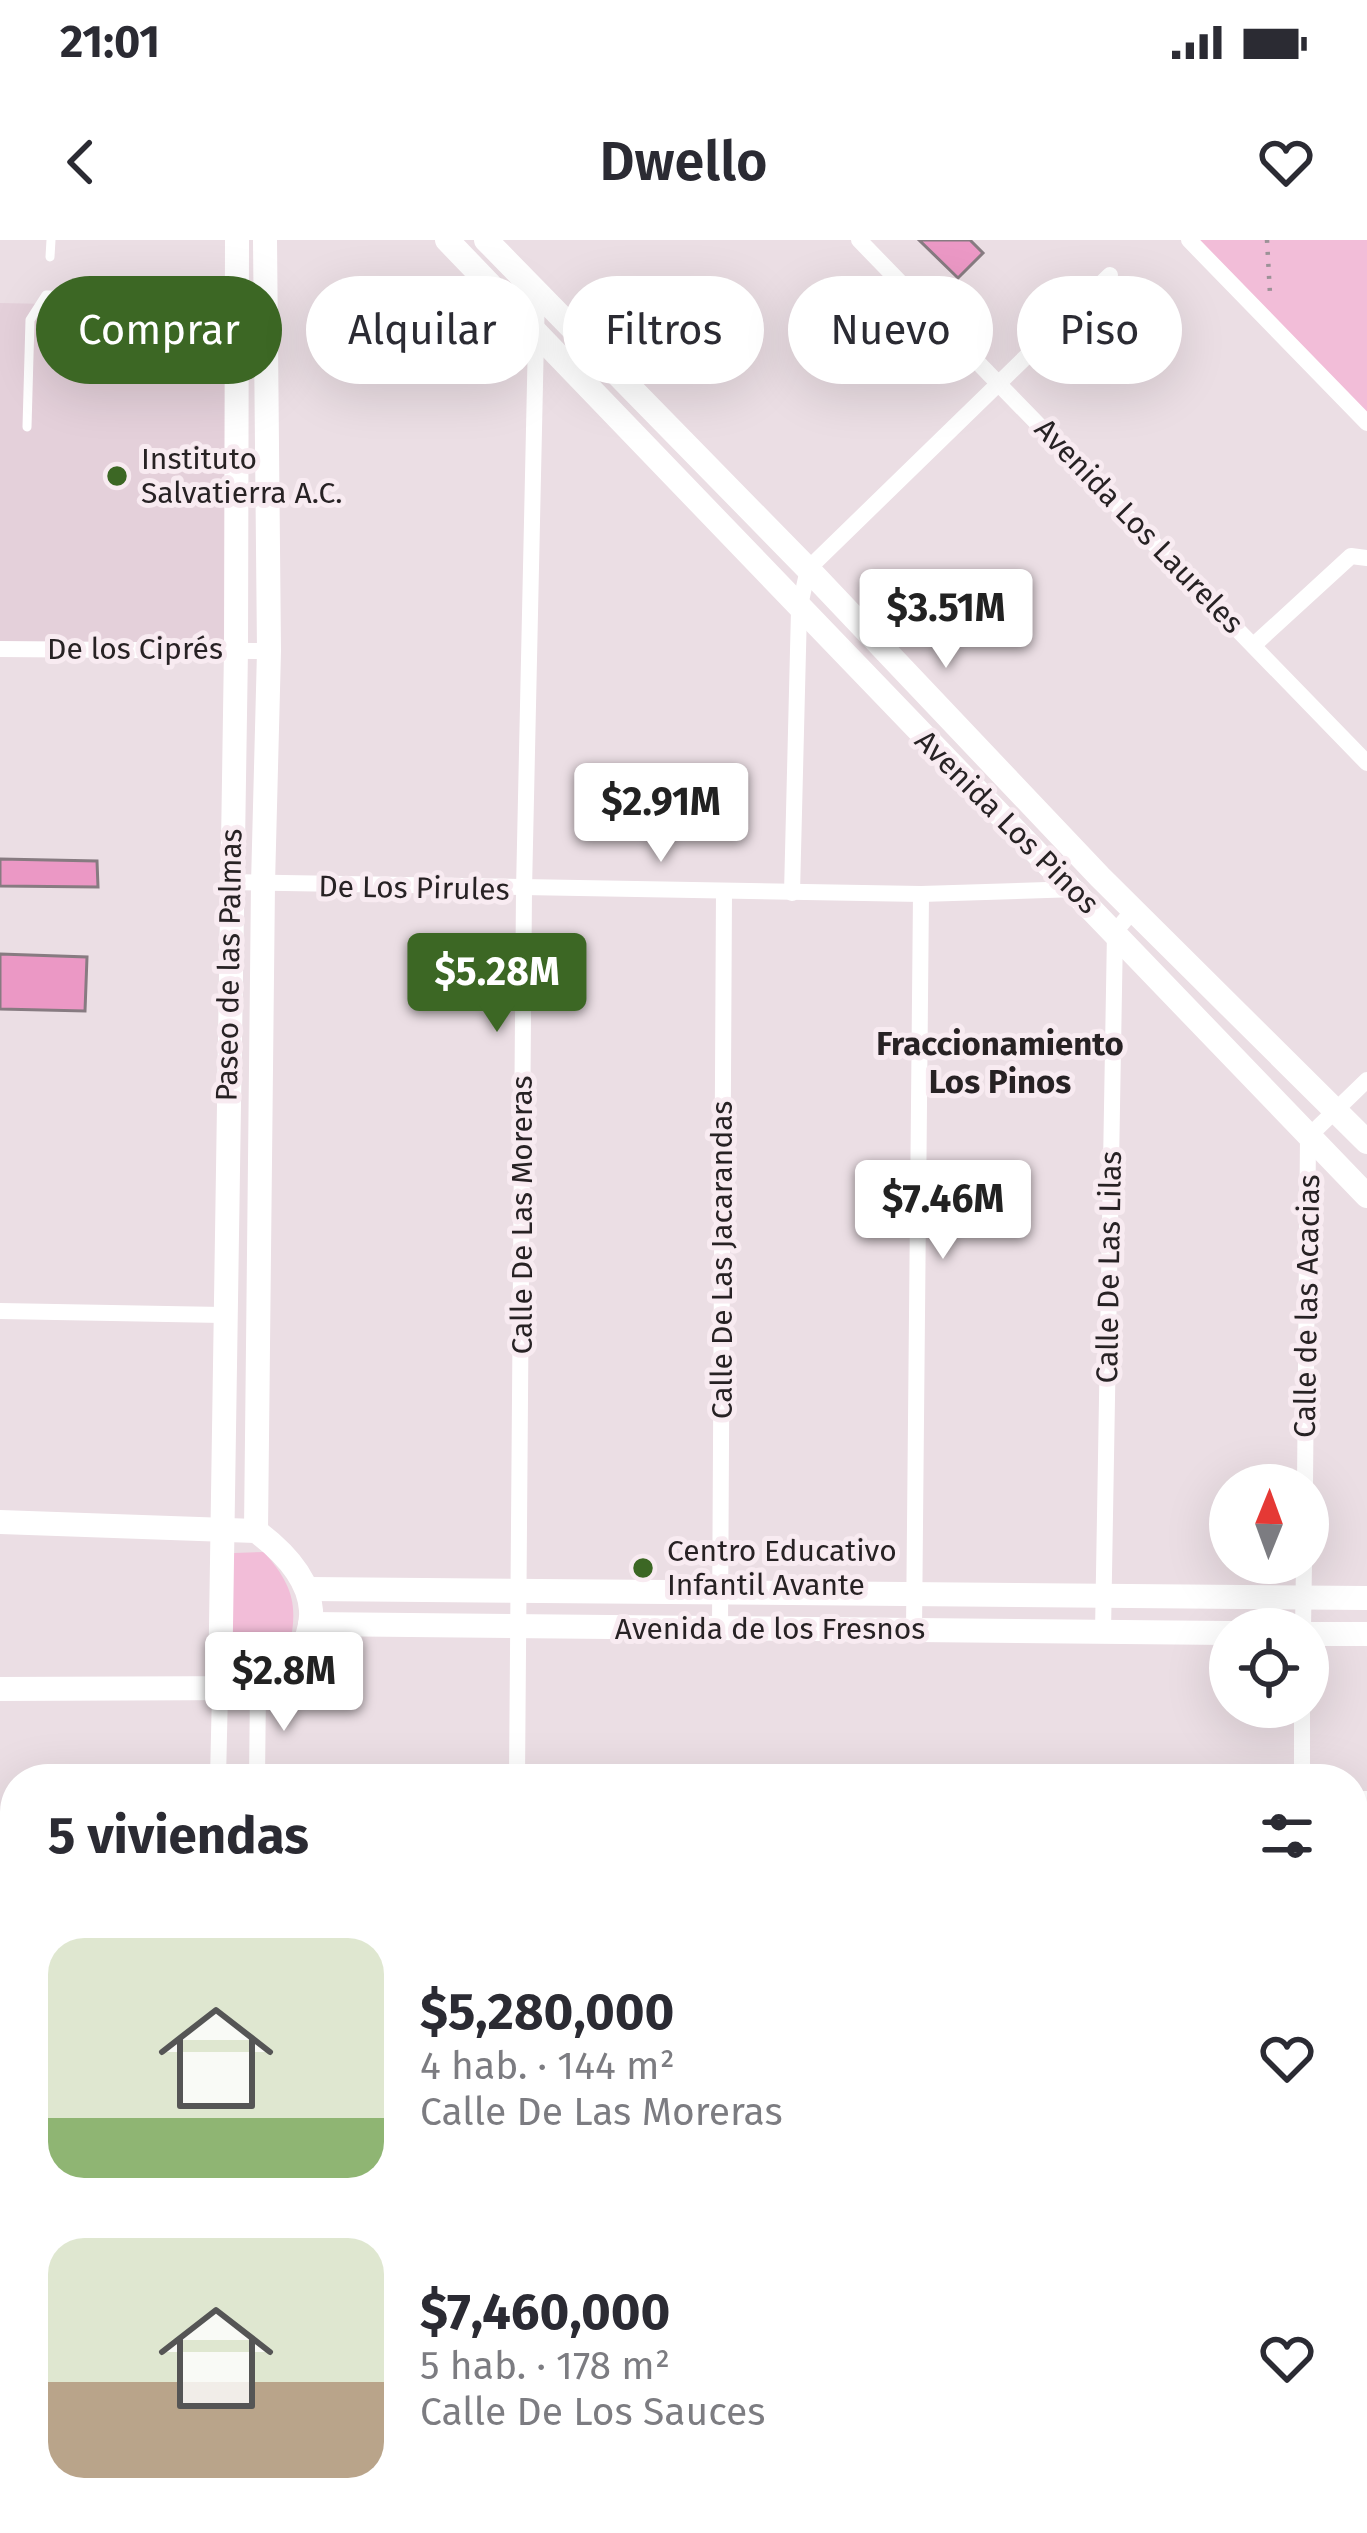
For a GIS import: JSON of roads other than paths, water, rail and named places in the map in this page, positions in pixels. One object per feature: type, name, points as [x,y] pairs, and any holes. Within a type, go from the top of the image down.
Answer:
[{"type":"street","name":"Paseo de las Palmas","points":[[237,240],[237,276]]},
{"type":"street","name":"Paseo de las Palmas","points":[[256,1532],[269,651],[265,240]]},
{"type":"street","name":"Avenida Los Pinos","points":[[447,240],[483,276]]},
{"type":"street","name":"Avenida Los Pinos","points":[[486,240],[522,276]]},
{"type":"street","name":"Avenida Los Laureles","points":[[859,240],[1367,763]]},
{"type":"street","points":[[1189,240],[1367,424]]},
{"type":"street","points":[[792,893],[799,610],[808,569],[1110,275]]},
{"type":"street","name":"Avenida Los Pinos","points":[[539,293],[1100,877],[1367,1142]]},
{"type":"street","name":"Avenida Los Pinos","points":[[539,333],[799,610],[1367,1196]]},
{"type":"street","name":"Paseo de las Palmas","points":[[220,1691],[237,384]]},
{"type":"street","name":"Calle De Las Moreras","points":[[517,1764],[524,890],[536,384]]},
{"type":"street","points":[[1255,644],[1352,556],[1367,558]]},
{"type":"street","name":"De los Ciprés","points":[[0,649],[269,651]]},
{"type":"street","name":"De Los Pirules","points":[[230,882],[920,894],[1074,891],[1100,877]]},
{"type":"street","name":"Calle De Las Jacarandas","points":[[719,1629],[724,892]]},
{"type":"street","points":[[914,1630],[920,894]]},
{"type":"street","points":[[1115,932],[1134,909]]},
{"type":"street","name":"Calle De Las Lilas","points":[[1103,1632],[1115,932]]},
{"type":"street","name":"Calle de las Acacias","points":[[1305,1464],[1308,1137],[1367,1080]]},
{"type":"street","points":[[0,1311],[223,1315]]},
{"type":"street","points":[[0,1522],[256,1532],[281,1550],[309,1589],[310,1624],[301,1653],[258,1688],[0,1689]]},
{"type":"street","points":[[1304,1584],[1305,1608]]},
{"type":"street","name":"Avenida de los Fresnos","points":[[309,1589],[1367,1598]]},
{"type":"street","name":"Avenida de los Fresnos","points":[[310,1624],[1209,1633]]},
{"type":"street","points":[[1329,1632],[1367,1634]]},
{"type":"street","points":[[257,1764],[258,1688]]},
{"type":"street","points":[[218,1764],[220,1691]]},
{"type":"street","points":[[1302,1728],[1302,1764]]},
{"type":"lane","points":[[50,240],[50,257]]},
{"type":"lane","points":[[27,428],[30,320],[36,311]]},
{"type":"place","name":"Instituto Salvatierra A.C.","points":[[117,476]]},
{"type":"place","name":"Centro Educativo Infantil Avante","points":[[643,1568]]},
{"type":"district","name":"Fraccionamiento Los Pinos","points":[[1000,1062]]}]
